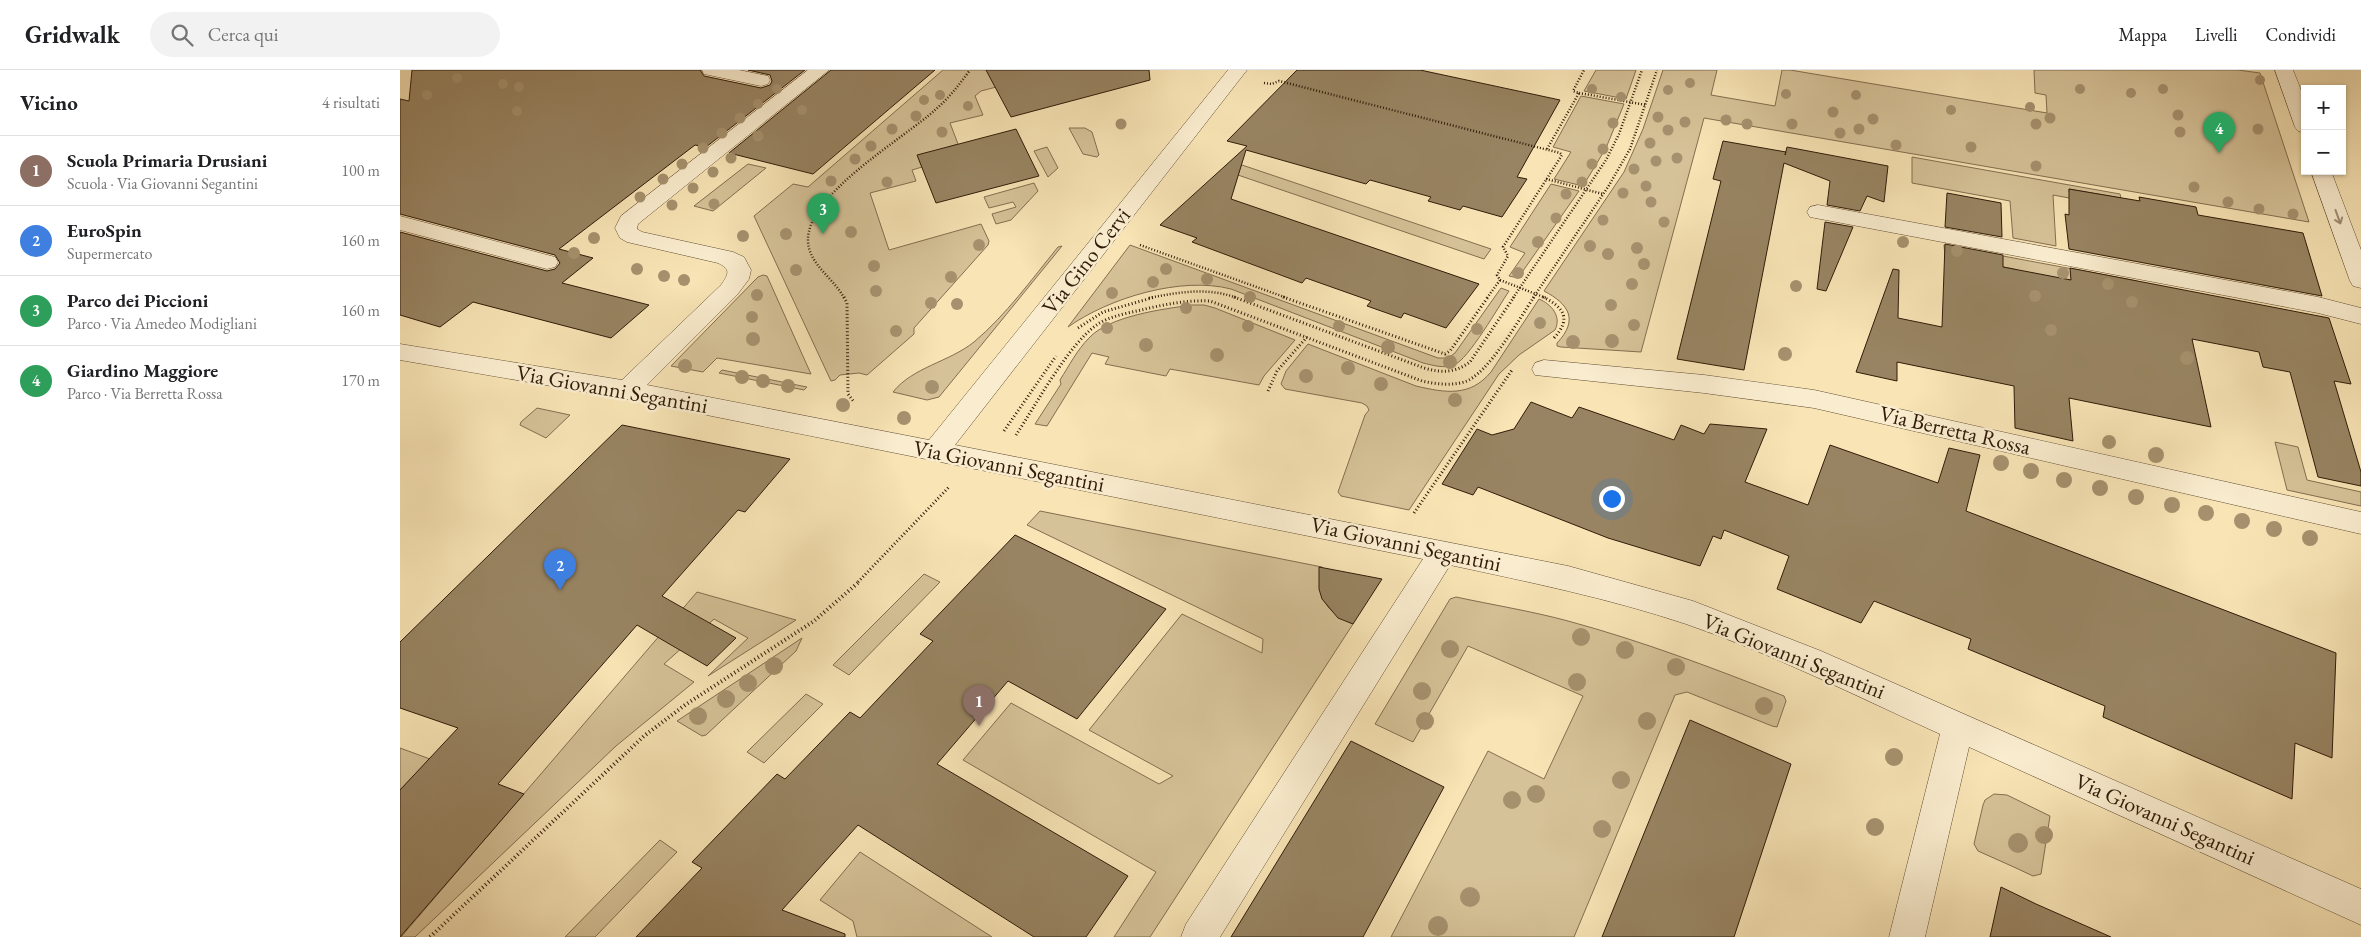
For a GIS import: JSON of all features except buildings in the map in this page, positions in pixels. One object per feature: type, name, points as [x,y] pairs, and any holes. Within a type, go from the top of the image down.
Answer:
[{"type":"street","points":[[712,70],[761,80]]},
{"type":"street","points":[[627,390],[729,290],[738,279],[740,270],[736,262],[725,257],[635,237],[628,233],[626,228],[629,221],[820,70]]},
{"type":"street","name":"Via Gino Cervi","points":[[935,452],[1238,70]]},
{"type":"street","points":[[2284,70],[2301,116]]},
{"type":"street","points":[[2322,175],[2361,281]]},
{"type":"street","points":[[1818,212],[2308,303],[2361,316]]},
{"type":"street","points":[[400,223],[547,262]]},
{"type":"street","name":"Via Giovanni Segantini","points":[[400,352],[627,390],[1443,552],[1568,578],[1618,591],[1692,614],[1810,660],[2361,907]]},
{"type":"street","name":"Via Berretta Rossa","points":[[1544,369],[1712,385],[1814,399],[2361,523]]},
{"type":"street","points":[[1199,937],[1443,552]]},
{"type":"street","points":[[1907,937],[1958,727]]},
{"type":"path","points":[[862,404],[855,403],[848,394],[847,303],[841,290],[820,270],[816,263],[808,240],[809,228],[816,214],[832,194],[900,135],[943,105],[959,88],[970,70]]},
{"type":"path","points":[[1584,70],[1573,92],[1646,105]]},
{"type":"path","points":[[1073,332],[1091,318],[1115,307],[1156,297],[1210,291],[1239,299],[1424,368],[1451,372],[1464,367],[1470,362],[1587,190],[1613,147],[1642,70]]},
{"type":"path","points":[[1015,435],[1083,336],[1098,324],[1111,318],[1170,303],[1210,301],[1422,381],[1447,385],[1459,384],[1480,375],[1603,194],[1630,149],[1657,70]]},
{"type":"path","points":[[1264,83],[1272,84],[1279,81],[1546,149],[1562,155],[1502,247],[1508,256],[1497,275],[1500,280],[1536,292],[1555,303],[1564,321],[1559,335],[1550,342]]},
{"type":"path","points":[[1546,149],[1579,93]]},
{"type":"path","points":[[1546,179],[1603,194]]},
{"type":"path","points":[[1137,243],[1445,354],[1450,350],[1500,280]]},
{"type":"path","points":[[1268,391],[1277,371],[1307,337]]},
{"type":"path","points":[[1004,432],[1058,353]]},
{"type":"path","points":[[1412,516],[1499,385],[1514,367],[1520,361],[1544,369]]},
{"type":"path","points":[[430,937],[662,720],[814,621],[828,609],[950,487]]},
{"type":"shaded area","points":[[943,70],[1022,70],[1027,79],[981,91],[975,96],[983,115],[950,123],[958,144],[918,157],[922,167],[912,170],[916,181],[870,193],[889,250],[981,224],[989,241],[988,245],[914,328],[914,334],[867,375],[859,373],[840,375],[831,381],[754,216],[793,184],[808,187]]},
{"type":"shaded area","points":[[1596,70],[1636,70],[1626,99],[1584,91]]},
{"type":"shaded area","points":[[1663,70],[1717,70],[1711,95],[1775,106],[1782,70],[1790,70],[2047,113],[2046,95],[2035,93],[2034,70],[2238,70],[2260,73],[2309,222],[1704,118],[1641,352],[1557,346],[1557,343],[1568,327],[1568,313],[1560,301],[1544,291],[1624,172],[1643,129]]},
{"type":"shaded area","points":[[1581,96],[1624,104],[1606,148],[1583,186],[1554,179],[1571,152],[1553,147]]},
{"type":"shaded area","points":[[1069,128],[1085,128],[1092,132],[1099,155],[1097,157],[1083,154]]},
{"type":"shaded area","points":[[1047,147],[1058,168],[1048,177],[1034,151]]},
{"type":"shaded area","points":[[1912,157],[2120,194],[2121,198],[2069,189],[2069,192],[2079,194],[2080,200],[2053,195],[2056,246],[2013,238],[2010,201],[1912,183]]},
{"type":"shaded area","points":[[748,164],[766,168],[713,211],[694,206]]},
{"type":"shaded area","points":[[1242,165],[1491,249],[1484,259],[1232,173]]},
{"type":"shaded area","points":[[1034,183],[1038,191],[1011,220],[996,224],[992,214],[1016,207],[1013,202],[989,208],[984,197]]},
{"type":"shaded area","points":[[1551,184],[1579,191],[1518,278],[1509,276],[1525,253],[1510,247]]},
{"type":"shaded area","points":[[1130,245],[1438,358],[1448,358],[1455,353],[1501,288],[1509,291],[1467,353],[1454,365],[1446,367],[1423,363],[1231,289],[1211,286],[1190,285],[1146,292],[1104,307],[1068,327]]},
{"type":"shaded area","points":[[1944,245],[2137,281],[2143,324],[2014,269],[1945,256]]},
{"type":"shaded area","points":[[1062,246],[939,397],[927,400],[893,392],[911,376],[954,355],[974,342],[1008,309],[1058,247]]},
{"type":"shaded area","points":[[767,276],[811,374],[717,358],[703,372],[671,366],[758,277]]},
{"type":"shaded area","points":[[1539,299],[1548,304],[1554,311],[1557,320],[1555,330],[1519,355],[1499,374],[1409,510],[1341,496],[1338,492],[1365,415],[1369,410],[1362,403],[1285,389],[1281,384],[1286,371],[1308,344],[1416,386],[1457,391],[1475,386],[1491,372]]},
{"type":"shaded area","points":[[1192,305],[1204,305],[1215,308],[1295,340],[1264,376],[1259,385],[1170,369],[1166,376],[1105,364],[1109,357],[1092,353],[1047,426],[1035,424],[1061,384],[1060,380],[1077,353],[1098,330],[1109,324],[1137,315]]},
{"type":"shaded area","points":[[722,370],[807,387],[804,390],[719,373]]},
{"type":"shaded area","points":[[537,408],[570,415],[546,438],[520,425]]},
{"type":"shaded area","points":[[2275,442],[2298,447],[2307,480],[2361,492],[2361,506],[2287,490]]},
{"type":"shaded area","points":[[1040,511],[1322,567],[1320,587],[1325,603],[1336,615],[1353,624],[1150,937],[1114,937],[1156,872],[963,760],[1011,703],[1159,784],[1173,776],[1089,730],[1182,614],[1262,653],[1263,639],[1027,525]]},
{"type":"shaded area","points":[[924,574],[940,582],[849,675],[833,665]]},
{"type":"shaded area","points":[[697,592],[796,620],[708,676],[748,638],[714,619],[664,664],[694,682],[616,746],[415,937],[401,937]]},
{"type":"shaded area","points":[[1456,597],[1554,617],[1623,637],[1784,696],[1786,701],[1777,727],[1687,692],[1675,695],[1574,937],[1391,937],[1488,751],[1544,779],[1583,696],[1468,646],[1413,742],[1375,724],[1450,599]]},
{"type":"shaded area","points":[[802,638],[796,651],[706,735],[702,736],[677,721]]},
{"type":"shaded area","points":[[806,694],[823,704],[764,763],[747,752]]},
{"type":"shaded area","points":[[400,748],[430,759],[400,790]]},
{"type":"shaded area","points":[[1994,794],[2007,795],[2050,816],[2041,874],[2033,876],[1978,851],[1974,844],[1983,805],[1985,800]]},
{"type":"shaded area","points":[[660,840],[677,852],[595,937],[565,937]]},
{"type":"shaded area","points":[[860,852],[992,937],[857,937],[853,921],[820,900]]},
{"type":"place","name":"Giardino Maggiore","points":[[2219,153]]},
{"type":"place","name":"Parco dei Piccioni","points":[[823,234]]},
{"type":"place","name":"EuroSpin","points":[[560,590]]},
{"type":"place","name":"Scuola Primaria Drusiani","points":[[979,726]]}]
